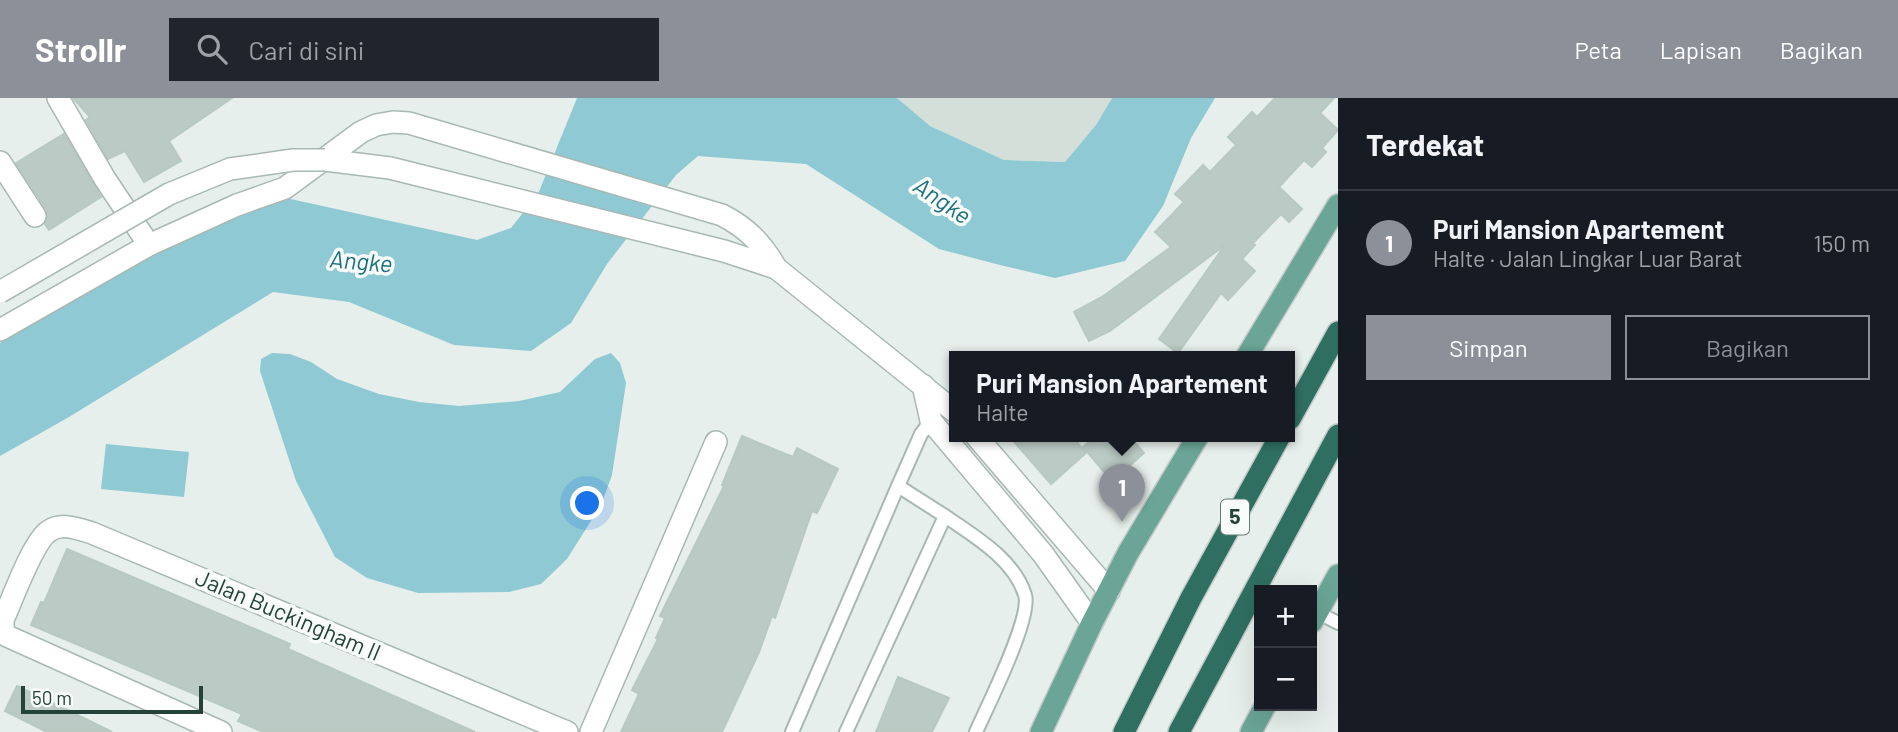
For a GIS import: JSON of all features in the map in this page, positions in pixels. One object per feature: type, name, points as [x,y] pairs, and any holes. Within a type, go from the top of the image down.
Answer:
[{"type":"highway","points":[[1295,410],[1338,332]]},
{"type":"highway","name":"5","points":[[1179,732],[1338,435]]},
{"type":"highway","name":"5","points":[[1124,732],[1191,598],[1277,442]]},
{"type":"highway","points":[[1111,732],[1191,598]]},
{"type":"main road","points":[[1250,351],[1338,205]]},
{"type":"main road","points":[[1041,732],[1109,590],[1194,442]]},
{"type":"main road","points":[[1317,613],[1338,575]]},
{"type":"main road","points":[[1251,732],[1262,711]]},
{"type":"street","points":[[58,98],[105,179],[149,245]]},
{"type":"street","points":[[0,330],[149,245],[237,205],[285,188],[362,132],[376,125],[393,122],[409,123],[722,215],[742,225],[755,237],[776,268]]},
{"type":"street","points":[[0,292],[169,194],[230,169],[293,160],[325,160],[390,168],[724,251],[776,268],[949,407]]},
{"type":"street","points":[[0,162],[35,216]]},
{"type":"street","points":[[923,385],[931,421],[1043,554],[1092,624]]},
{"type":"street","points":[[931,421],[949,411]]},
{"type":"street","points":[[591,732],[716,442]]},
{"type":"street","points":[[981,442],[1109,590]]},
{"type":"street","name":"Jalan Buckingham II","points":[[221,732],[7,636],[1,625],[37,544],[48,531],[60,527],[74,527],[105,538],[568,732]]},
{"type":"lane","points":[[792,732],[921,434],[931,421]]},
{"type":"lane","points":[[898,486],[982,542],[1014,572],[1026,597],[1020,632],[976,732]]},
{"type":"lane","points":[[846,732],[945,516]]},
{"type":"lane","points":[[1317,618],[1338,623]]},
{"type":"shaded area","points":[[897,98],[1112,98],[1096,125],[1065,162],[1004,160],[930,126]]},
{"type":"water","name":"Angke","points":[[577,98],[897,98],[930,126],[1004,160],[1065,162],[1096,125],[1112,98],[1215,98],[1191,138],[1163,206],[1125,261],[1055,278],[1000,265],[939,249],[806,164],[698,156],[676,175],[607,264],[571,323],[531,351],[454,345],[349,302],[273,292],[69,417],[0,456],[0,343],[150,253],[286,198],[477,240],[511,228],[538,194]]},
{"type":"water","points":[[272,353],[290,354],[311,362],[337,379],[379,394],[459,406],[519,401],[560,392],[595,359],[611,353],[620,363],[626,383],[612,475],[601,505],[567,559],[541,584],[509,592],[418,593],[367,578],[335,557],[296,481],[260,371],[261,359]]},
{"type":"water","points":[[106,444],[189,452],[184,497],[101,489]]},
{"type":"building","points":[[73,98],[232,98],[169,141],[181,161],[144,182],[125,151],[108,159],[86,120],[90,117]]},
{"type":"building","points":[[1275,98],[1334,98],[1320,113],[1338,130],[1322,148],[1326,152],[1312,167],[1304,160],[1279,187],[1302,209],[1289,222],[1281,214],[1253,243],[1255,245],[1242,259],[1255,271],[1228,300],[1221,293],[1179,351],[1175,351],[1159,339],[1225,245],[1110,331],[1089,341],[1074,312],[1102,297],[1171,247],[1155,232],[1184,202],[1175,194],[1203,165],[1210,172],[1236,145],[1228,137],[1252,112],[1257,117]]},
{"type":"building","points":[[64,134],[101,197],[49,230],[45,224],[48,216],[46,209],[16,163]]},
{"type":"building","points":[[742,436],[793,457],[797,448],[838,469],[817,513],[812,511],[775,618],[772,616],[759,652],[722,732],[621,732],[639,694],[632,690],[658,639],[656,638],[665,618],[660,616],[724,486],[722,485]]},
{"type":"building","points":[[1014,442],[1077,442],[1086,453],[1051,484]]},
{"type":"building","points":[[1089,442],[1134,442],[1144,453],[1112,481],[1083,447]]},
{"type":"building","points":[[67,549],[290,644],[288,649],[475,732],[263,732],[238,721],[242,714],[31,625],[41,602],[44,603]]},
{"type":"building","points":[[898,677],[949,698],[932,732],[876,732]]},
{"type":"building","points":[[17,686],[112,732],[47,732],[5,711]]},
{"type":"place","name":"Puri Mansion Apartement","points":[[1122,522]]}]
